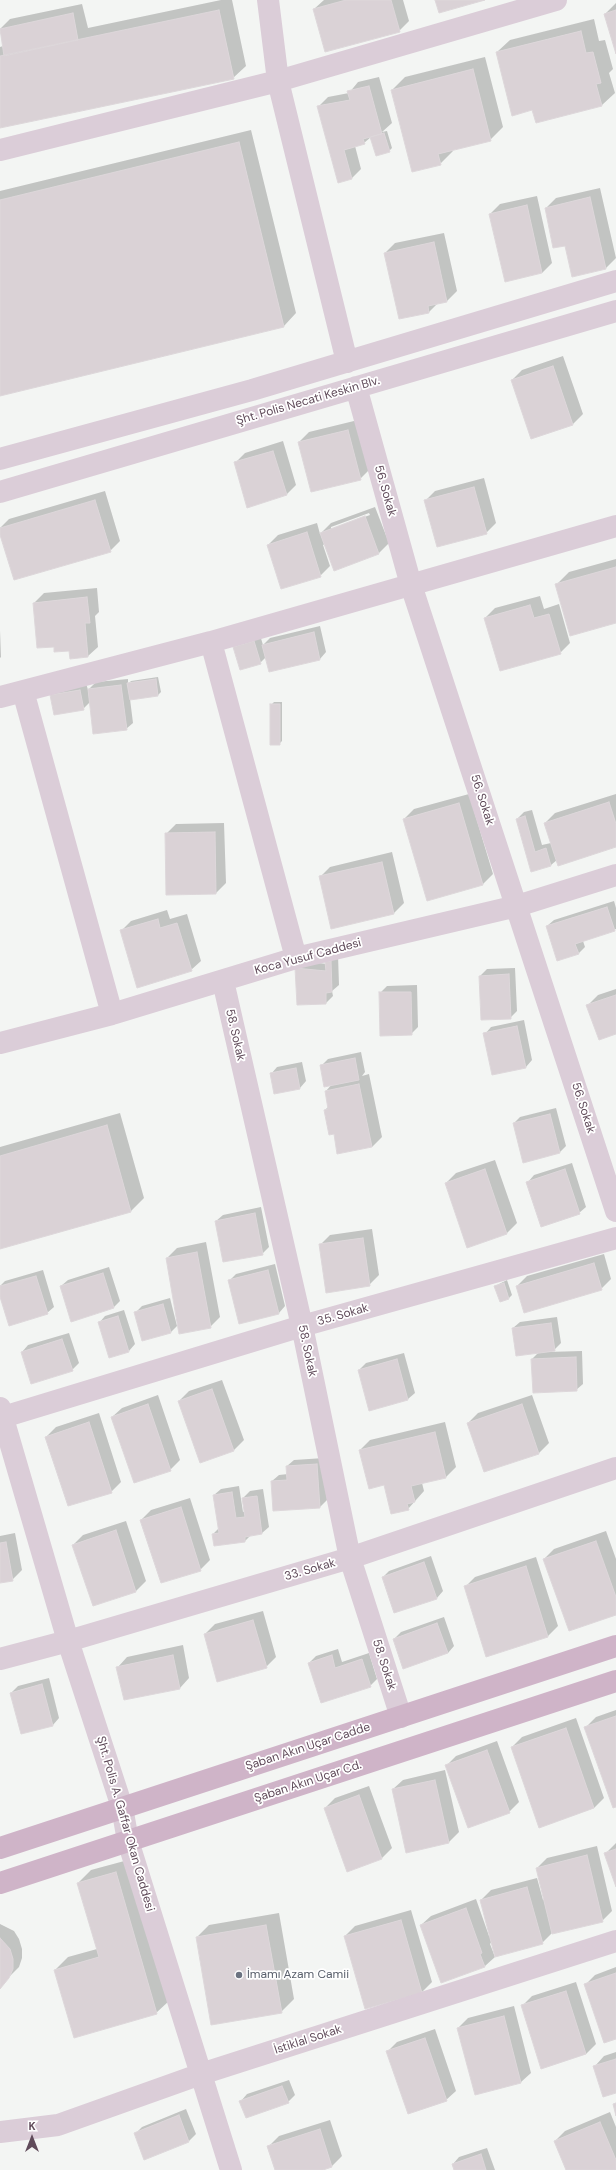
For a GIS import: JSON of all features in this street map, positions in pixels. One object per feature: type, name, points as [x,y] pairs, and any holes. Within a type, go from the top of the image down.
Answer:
[{"type":"main road","name":"Şaban Akın Uçar Cadde","points":[[0,1848],[616,1646]]},
{"type":"main road","name":"Şaban Akın Uçar Cd.","points":[[0,1883],[616,1681]]},
{"type":"street","points":[[268,0],[278,81],[347,362]]},
{"type":"street","points":[[0,150],[278,81],[556,0]]},
{"type":"street","points":[[0,459],[252,390],[616,281]]},
{"type":"street","name":"Şht. Polis Necati Keskin Blv.","points":[[0,492],[616,311]]},
{"type":"street","name":"56. Sokak","points":[[356,387],[411,585],[616,1211]]},
{"type":"street","points":[[0,696],[211,642],[616,526]]},
{"type":"street","points":[[211,642],[296,958]]},
{"type":"street","points":[[23,691],[112,1014]]},
{"type":"street","name":"Koca Yusuf Caddesi","points":[[0,1043],[112,1014],[296,958],[517,906],[616,875]]},
{"type":"street","name":"58. Sokak","points":[[223,981],[302,1326],[350,1558],[401,1717]]},
{"type":"street","name":"35. Sokak","points":[[1,1413],[302,1326],[616,1238]]},
{"type":"street","name":"Şht. Polis A. Gaffar Okan Caddesi","points":[[1,1413],[68,1641],[122,1807],[128,1841],[231,2170]]},
{"type":"street","name":"33. Sokak","points":[[0,1659],[68,1641],[350,1558],[616,1468]]},
{"type":"street","name":"İstiklal Sokak","points":[[0,2132],[58,2125],[201,2074],[616,1941]]},
{"type":"building","points":[[346,0],[391,0],[400,32],[325,52],[313,9]]},
{"type":"building","points":[[435,0],[485,0],[439,13]]},
{"type":"building","points":[[219,10],[234,79],[0,128],[0,56]]},
{"type":"building","points":[[616,10],[616,54],[604,14]]},
{"type":"building","points":[[73,13],[78,40],[4,56],[0,29]]},
{"type":"building","points":[[581,31],[586,53],[593,52],[601,83],[596,84],[602,106],[536,123],[532,110],[512,116],[496,52]]},
{"type":"building","points":[[473,69],[491,141],[438,154],[441,165],[412,172],[391,90]]},
{"type":"building","points":[[369,86],[382,134],[363,139],[365,144],[344,150],[352,179],[338,183],[317,106],[350,100],[347,91]]},
{"type":"building","points":[[384,133],[390,152],[376,156],[370,137]]},
{"type":"building","points":[[239,142],[284,327],[0,396],[0,200]]},
{"type":"building","points":[[590,197],[606,269],[572,277],[565,246],[553,248],[545,208]]},
{"type":"building","points":[[527,205],[542,273],[505,282],[489,214]]},
{"type":"building","points":[[434,242],[447,302],[428,306],[429,313],[399,319],[384,253]]},
{"type":"building","points":[[553,366],[573,425],[531,439],[511,380]]},
{"type":"building","points":[[348,430],[361,480],[311,492],[298,442]]},
{"type":"building","points":[[273,451],[287,495],[247,508],[234,462]]},
{"type":"building","points":[[474,487],[487,534],[437,547],[424,500]]},
{"type":"building","points":[[95,500],[111,552],[14,580],[0,535],[0,528]]},
{"type":"building","points":[[365,516],[379,554],[334,571],[320,533]]},
{"type":"building","points":[[307,532],[321,577],[281,589],[267,545]]},
{"type":"building","points":[[616,567],[616,623],[570,636],[555,584]]},
{"type":"building","points":[[87,597],[90,623],[85,623],[88,657],[70,659],[69,651],[54,652],[54,647],[37,648],[33,603]]},
{"type":"building","points":[[530,605],[534,618],[549,614],[561,654],[500,671],[484,618]]},
{"type":"building","points":[[314,632],[320,660],[269,672],[262,645]]},
{"type":"building","points":[[254,641],[261,664],[240,670],[233,647]]},
{"type":"building","points":[[156,679],[158,696],[130,700],[127,683]]},
{"type":"building","points":[[121,685],[127,730],[93,734],[88,689]]},
{"type":"building","points":[[80,690],[84,710],[54,715],[50,695]]},
{"type":"building","points":[[270,704],[280,704],[280,745],[270,745]]},
{"type":"building","points":[[609,802],[616,824],[616,847],[558,866],[544,823]]},
{"type":"building","points":[[459,803],[483,885],[427,901],[403,819]]},
{"type":"building","points":[[525,816],[535,852],[546,848],[551,866],[531,872],[516,819]]},
{"type":"building","points":[[215,832],[216,894],[166,895],[165,833]]},
{"type":"building","points":[[382,862],[394,914],[331,929],[319,876]]},
{"type":"building","points":[[607,907],[615,931],[575,944],[579,954],[557,961],[546,926]]},
{"type":"building","points":[[158,919],[160,928],[177,923],[192,971],[137,988],[120,930]]},
{"type":"building","points":[[331,961],[332,992],[326,993],[326,1004],[297,1005],[295,968],[326,971],[325,962]]},
{"type":"building","points":[[509,974],[511,1019],[481,1020],[479,976]]},
{"type":"building","points":[[379,992],[411,992],[412,1035],[380,1036]]},
{"type":"building","points":[[616,995],[616,1034],[599,1040],[586,1005]]},
{"type":"building","points":[[517,1026],[526,1068],[492,1075],[483,1033]]},
{"type":"building","points":[[355,1058],[359,1080],[324,1087],[320,1065]]},
{"type":"building","points":[[296,1068],[300,1089],[274,1094],[270,1073]]},
{"type":"building","points":[[359,1084],[372,1147],[337,1154],[334,1134],[329,1135],[324,1110],[328,1109],[325,1091]]},
{"type":"building","points":[[550,1114],[560,1153],[523,1163],[513,1123]]},
{"type":"building","points":[[107,1125],[131,1212],[0,1249],[0,1156]]},
{"type":"building","points":[[485,1169],[507,1234],[467,1248],[445,1183]]},
{"type":"building","points":[[565,1169],[580,1214],[541,1227],[526,1182]]},
{"type":"building","points":[[255,1213],[263,1255],[223,1262],[215,1221]]},
{"type":"building","points":[[363,1238],[370,1286],[326,1293],[319,1244]]},
{"type":"building","points":[[197,1252],[211,1328],[179,1334],[166,1258]]},
{"type":"building","points":[[594,1263],[602,1290],[524,1313],[516,1286]]},
{"type":"building","points":[[268,1270],[279,1314],[239,1324],[228,1280]]},
{"type":"building","points":[[103,1273],[114,1308],[71,1322],[60,1286]]},
{"type":"building","points":[[36,1276],[48,1314],[9,1326],[0,1297],[0,1286]]},
{"type":"building","points":[[504,1283],[509,1299],[500,1302],[494,1286]]},
{"type":"building","points":[[163,1304],[171,1333],[142,1341],[134,1312]]},
{"type":"building","points":[[118,1316],[129,1352],[109,1358],[98,1322]]},
{"type":"building","points":[[551,1323],[555,1351],[516,1356],[512,1328]]},
{"type":"building","points":[[62,1339],[73,1371],[31,1384],[21,1352]]},
{"type":"building","points":[[576,1357],[577,1391],[533,1393],[531,1359]]},
{"type":"building","points":[[397,1359],[408,1400],[369,1411],[358,1370]]},
{"type":"building","points":[[212,1389],[234,1451],[200,1463],[178,1401]]},
{"type":"building","points":[[148,1404],[171,1471],[134,1483],[111,1417]]},
{"type":"building","points":[[522,1404],[539,1454],[484,1472],[467,1423]]},
{"type":"building","points":[[89,1422],[112,1493],[68,1506],[45,1437]]},
{"type":"building","points":[[435,1432],[446,1478],[411,1486],[415,1502],[407,1504],[409,1510],[391,1514],[384,1485],[369,1489],[359,1450]]},
{"type":"building","points":[[317,1464],[320,1508],[273,1511],[271,1481],[287,1480],[286,1466]]},
{"type":"building","points":[[232,1492],[236,1518],[245,1517],[242,1498],[257,1496],[262,1534],[245,1537],[245,1542],[214,1546],[212,1534],[219,1533],[213,1495]]},
{"type":"building","points":[[181,1507],[201,1571],[161,1583],[140,1520]]},
{"type":"building","points":[[116,1530],[136,1592],[93,1606],[72,1545]]},
{"type":"building","points":[[596,1541],[616,1597],[616,1615],[569,1631],[543,1559]]},
{"type":"building","points":[[6,1542],[13,1581],[0,1583],[0,1543]]},
{"type":"building","points":[[424,1562],[437,1599],[394,1613],[382,1577]]},
{"type":"building","points":[[526,1566],[548,1637],[486,1657],[464,1586]]},
{"type":"building","points":[[253,1620],[267,1668],[217,1682],[204,1634]]},
{"type":"building","points":[[437,1623],[448,1653],[403,1669],[393,1639]]},
{"type":"building","points":[[173,1655],[180,1689],[124,1700],[116,1667]]},
{"type":"building","points":[[332,1655],[335,1668],[362,1659],[371,1687],[321,1703],[308,1663]]},
{"type":"building","points":[[42,1684],[53,1726],[21,1734],[10,1693]]},
{"type":"building","points":[[616,1716],[616,1807],[613,1808],[584,1727]]},
{"type":"building","points":[[566,1728],[594,1808],[539,1828],[511,1747]]},
{"type":"building","points":[[487,1750],[510,1813],[468,1828],[445,1765]]},
{"type":"building","points":[[435,1780],[449,1843],[406,1853],[392,1789]]},
{"type":"building","points":[[359,1795],[382,1859],[347,1872],[324,1808]]},
{"type":"building","points":[[616,1849],[616,1887],[604,1853]]},
{"type":"building","points":[[587,1855],[603,1922],[552,1934],[536,1868]]},
{"type":"building","points":[[116,1872],[157,2014],[74,2038],[54,1970],[99,1957],[77,1883]]},
{"type":"building","points":[[527,1887],[543,1944],[495,1957],[480,1900]]},
{"type":"building","points":[[466,1908],[482,1953],[480,1954],[485,1967],[441,1983],[420,1925]]},
{"type":"building","points":[[401,1920],[422,1993],[365,2009],[344,1936]]},
{"type":"building","name":"İmamı Azam Camii","points":[[266,1925],[282,2013],[211,2025],[196,1937]]},
{"type":"building","points":[[0,1938],[10,1949],[13,1959],[13,1969],[9,1978],[0,1989]]},
{"type":"building","points":[[616,1973],[616,2039],[604,2043],[584,1984]]},
{"type":"building","points":[[566,1991],[586,2054],[541,2069],[521,2005]]},
{"type":"building","points":[[504,2016],[521,2083],[475,2095],[457,2028]]},
{"type":"building","points":[[425,2038],[447,2101],[408,2114],[386,2051]]},
{"type":"building","points":[[616,2059],[616,2093],[603,2097],[593,2066]]},
{"type":"building","points":[[282,2086],[289,2103],[246,2118],[239,2101]]},
{"type":"building","points":[[616,2103],[616,2116],[613,2104]]},
{"type":"building","points":[[179,2115],[189,2142],[144,2160],[134,2133]]},
{"type":"building","points":[[600,2122],[616,2160],[616,2170],[566,2170],[554,2141]]},
{"type":"building","points":[[320,2129],[332,2167],[323,2170],[275,2170],[267,2146]]},
{"type":"building","points":[[481,2154],[486,2170],[454,2170],[452,2164]]},
{"type":"place","name":"İmamı Azam Camii","points":[[239,1975]]}]
